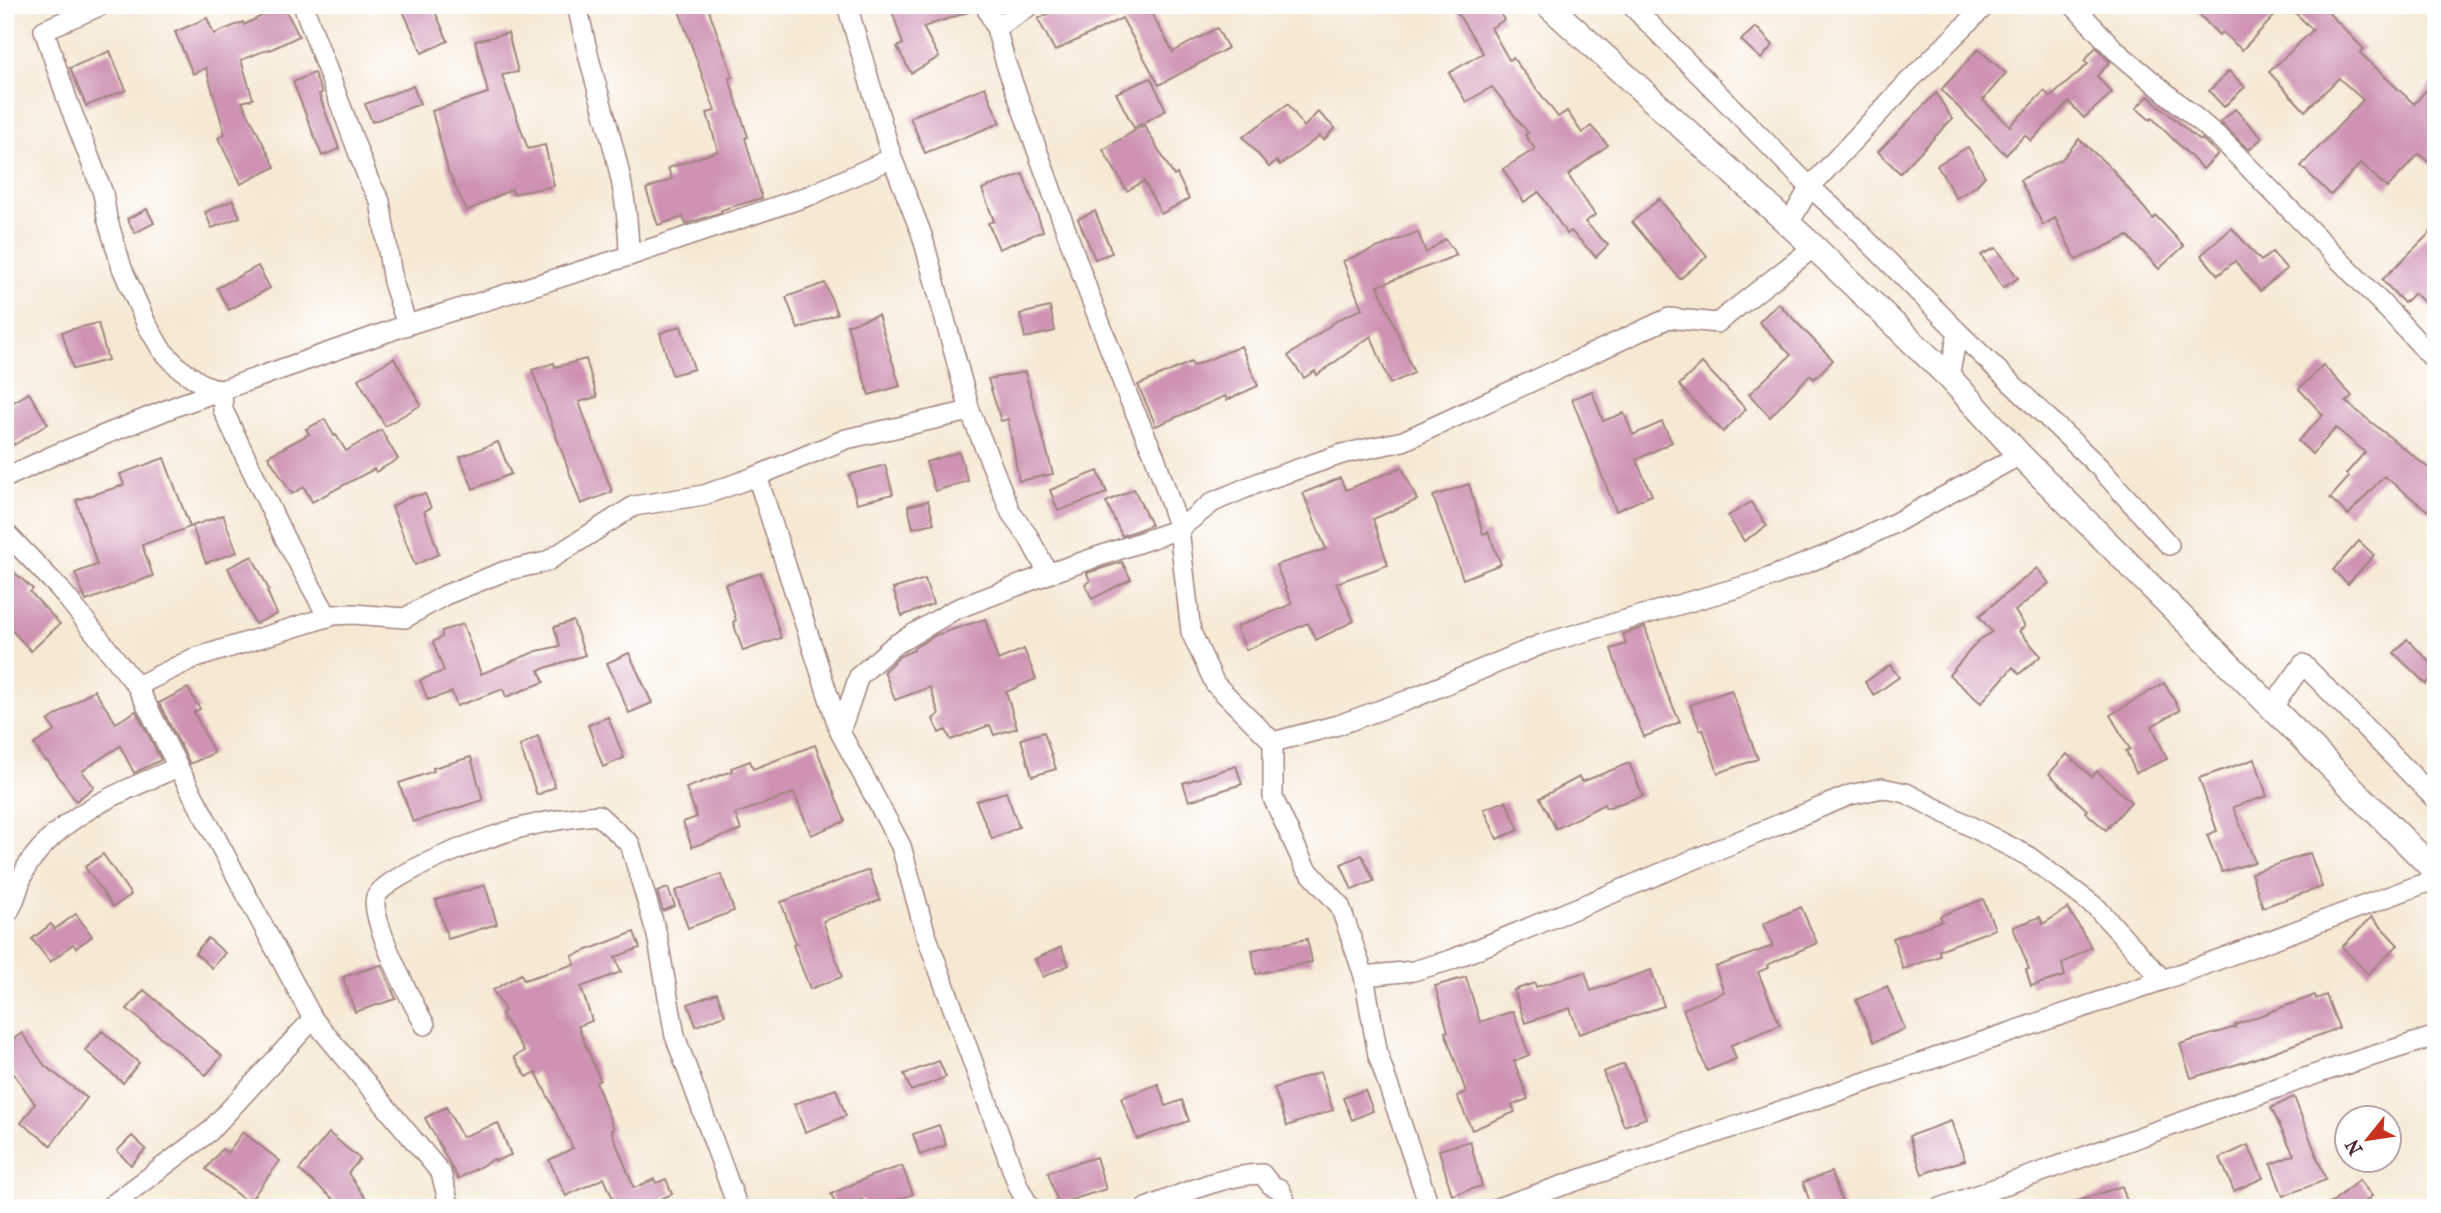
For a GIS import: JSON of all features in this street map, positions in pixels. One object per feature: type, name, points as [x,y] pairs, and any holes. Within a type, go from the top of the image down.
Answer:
[{"type":"street","points":[[102,5],[44,30],[103,193],[107,218],[122,268],[146,323],[161,349],[179,368],[202,384],[222,391]]},
{"type":"street","points":[[303,5],[369,181],[380,201],[393,282],[407,325]]},
{"type":"street","points":[[577,5],[619,166],[628,215],[629,256]]},
{"type":"street","points":[[846,5],[892,158],[922,235],[970,411],[1011,513],[1028,536],[1048,573]]},
{"type":"street","points":[[985,5],[996,28],[1006,64],[1088,294],[1154,457],[1179,529],[1191,632],[1214,684],[1273,742],[1273,798],[1306,867],[1340,906],[1364,976],[1378,1055],[1430,1208]]},
{"type":"street","points":[[996,28],[1031,5]]},
{"type":"street","points":[[1548,5],[1814,247],[1949,377],[2020,455],[2436,872]]},
{"type":"street","points":[[1631,5],[1810,187],[2099,467],[2169,545]]},
{"type":"street","points":[[1788,225],[1810,187],[1909,80],[1986,5]]},
{"type":"street","points":[[2073,5],[2115,50],[2222,140],[2436,362]]},
{"type":"street","points":[[5,478],[54,455],[179,405],[407,325],[629,256],[810,195],[892,158]]},
{"type":"street","points":[[840,732],[859,676],[893,646],[954,610],[1048,573],[1179,529],[1213,502],[1260,482],[1342,454],[1403,441],[1669,318],[1717,323],[1814,247]]},
{"type":"street","points":[[1949,377],[1958,332]]},
{"type":"street","points":[[179,368],[179,405]]},
{"type":"street","points":[[222,391],[223,410],[284,537],[328,617]]},
{"type":"street","points":[[137,686],[192,659],[328,617],[353,614],[405,618],[445,595],[505,571],[547,562],[634,506],[704,495],[757,477],[846,439],[970,411]]},
{"type":"street","points":[[1273,742],[1338,725],[1408,700],[1542,644],[1758,582],[1829,554],[1895,523],[2020,455]]},
{"type":"street","points":[[757,477],[840,732],[901,846],[930,944],[1018,1188],[1030,1208]]},
{"type":"street","points":[[5,532],[60,589],[137,686],[313,1019],[441,1173],[450,1208]]},
{"type":"street","points":[[2271,709],[2303,664],[2436,800]]},
{"type":"street","points":[[5,917],[12,909],[27,865],[53,835],[92,805],[178,767]]},
{"type":"street","points":[[1364,976],[1413,971],[1451,960],[1850,795],[1882,788],[1906,793],[2028,856],[2097,908],[2163,980]]},
{"type":"street","points":[[425,1025],[401,981],[375,910],[376,897],[385,886],[400,876],[453,852],[520,827],[598,815],[631,844],[657,935],[675,1036],[737,1208]]},
{"type":"street","points":[[1497,1208],[2163,980],[2436,879]]},
{"type":"street","points":[[108,1208],[209,1132],[313,1019]]},
{"type":"street","points":[[1940,1208],[2309,1077],[2436,1036]]},
{"type":"street","points":[[1146,1208],[1202,1187],[1248,1174],[1262,1174],[1271,1185],[1280,1189],[1288,1208]]},
{"type":"building","points":[[283,5],[299,36],[241,60],[253,99],[242,102],[275,167],[241,184],[218,138],[225,134],[206,68],[193,74],[175,32],[207,18],[214,34],[243,22],[244,25]]},
{"type":"building","points":[[416,5],[432,5],[448,41],[422,53],[403,11]]},
{"type":"building","points":[[677,5],[707,5],[733,77],[729,78],[748,137],[745,138],[762,198],[686,224],[683,217],[658,225],[646,189],[672,179],[668,168],[718,151],[707,113],[715,111]]},
{"type":"building","points":[[890,5],[973,5],[974,10],[923,27],[939,57],[911,73],[897,47],[903,44]]},
{"type":"building","points":[[1064,5],[1147,5],[1173,52],[1217,28],[1228,48],[1159,85],[1122,18],[1055,51],[1038,19]]},
{"type":"building","points":[[1452,5],[1495,5],[1504,20],[1491,28],[1509,60],[1513,58],[1558,117],[1567,111],[1582,133],[1591,126],[1608,145],[1568,175],[1595,215],[1585,222],[1608,245],[1596,257],[1571,231],[1567,234],[1539,192],[1524,202],[1503,169],[1535,149],[1525,135],[1528,133],[1492,87],[1466,102],[1449,73],[1483,53]]},
{"type":"building","points":[[2190,5],[2285,5],[2242,50],[2222,32],[2219,35]]},
{"type":"building","points":[[2287,5],[2321,5],[2364,49],[2360,53],[2414,104],[2436,79],[2436,169],[2419,154],[2387,188],[2361,163],[2331,195],[2301,166],[2363,100],[2339,78],[2305,111],[2269,72],[2313,30]]},
{"type":"building","points":[[1756,27],[1773,45],[1761,59],[1741,40]]},
{"type":"building","points":[[508,33],[518,72],[502,75],[528,149],[545,145],[554,186],[513,194],[512,189],[467,211],[448,171],[432,111],[488,93],[475,41]]},
{"type":"building","points":[[2096,47],[2110,62],[2097,76],[2112,93],[2084,118],[2069,102],[2031,141],[2025,135],[2006,155],[1941,90],[1978,49],[2006,73],[1983,100],[2010,126],[2044,91],[2051,97],[2088,64],[2084,61]]},
{"type":"building","points":[[110,51],[126,90],[86,106],[70,68]]},
{"type":"building","points":[[2229,71],[2245,87],[2224,107],[2209,91]]},
{"type":"building","points":[[314,73],[339,149],[322,156],[293,82]]},
{"type":"building","points":[[1151,78],[1166,110],[1134,128],[1116,93]]},
{"type":"building","points":[[413,86],[420,104],[372,122],[365,104]]},
{"type":"building","points":[[985,87],[1000,123],[925,153],[910,117]]},
{"type":"building","points":[[1936,93],[1952,119],[1900,173],[1878,152]]},
{"type":"building","points":[[2148,96],[2218,154],[2203,169],[2152,118],[2150,120],[2136,108]]},
{"type":"building","points":[[1288,104],[1304,127],[1318,112],[1335,128],[1324,140],[1320,136],[1280,165],[1276,161],[1269,167],[1243,137]]},
{"type":"building","points":[[2235,109],[2262,138],[2249,150],[2220,122]]},
{"type":"building","points":[[1144,125],[1174,176],[1177,174],[1189,199],[1161,214],[1144,181],[1127,191],[1103,150]]},
{"type":"building","points":[[2079,139],[2112,169],[2153,219],[2156,216],[2184,246],[2159,269],[2128,236],[2076,260],[2055,218],[2043,225],[2020,180],[2062,159]]},
{"type":"building","points":[[1968,147],[1985,176],[1976,186],[1956,198],[1937,165]]},
{"type":"building","points":[[1023,174],[1043,231],[999,249],[988,223],[994,221],[982,189]]},
{"type":"building","points":[[1659,199],[1707,256],[1680,279],[1632,222]]},
{"type":"building","points":[[233,200],[240,217],[212,228],[205,212]]},
{"type":"building","points":[[147,209],[154,223],[135,233],[127,219]]},
{"type":"building","points":[[1095,211],[1112,253],[1095,259],[1078,219]]},
{"type":"building","points":[[2436,227],[2436,313],[2414,293],[2404,303],[2382,280]]},
{"type":"building","points":[[2232,228],[2261,261],[2272,252],[2287,269],[2260,291],[2235,261],[2218,275],[2201,255]]},
{"type":"building","points":[[1418,232],[1426,253],[1445,239],[1457,255],[1378,286],[1414,373],[1390,384],[1371,336],[1317,375],[1315,371],[1304,378],[1288,356],[1339,319],[1362,309],[1343,261]]},
{"type":"building","points":[[1996,248],[2018,278],[2003,288],[1981,255]]},
{"type":"building","points":[[258,266],[270,288],[229,310],[217,288]]},
{"type":"building","points":[[825,283],[837,314],[798,329],[786,297]]},
{"type":"building","points":[[1778,303],[1833,360],[1814,379],[1810,375],[1770,417],[1749,394],[1791,355],[1759,322]]},
{"type":"building","points":[[1050,307],[1055,331],[1025,338],[1020,314]]},
{"type":"building","points":[[878,315],[900,386],[869,395],[847,325]]},
{"type":"building","points":[[98,323],[108,360],[73,369],[62,332]]},
{"type":"building","points":[[681,326],[694,369],[672,375],[660,333]]},
{"type":"building","points":[[1241,346],[1258,386],[1227,400],[1225,396],[1156,426],[1138,385],[1191,362],[1193,366]]},
{"type":"building","points":[[394,358],[421,405],[385,426],[358,379]]},
{"type":"building","points":[[586,359],[597,397],[579,402],[612,492],[581,504],[532,370],[554,363],[555,367]]},
{"type":"building","points":[[1702,363],[1746,409],[1723,432],[1679,385]]},
{"type":"building","points":[[2323,365],[2352,396],[2346,402],[2436,474],[2436,500],[2428,511],[2384,476],[2348,515],[2330,498],[2349,477],[2346,474],[2365,452],[2336,428],[2312,454],[2298,441],[2323,415],[2299,389]]},
{"type":"building","points":[[1025,372],[1053,474],[1019,481],[1008,419],[1001,421],[988,379]]},
{"type":"building","points":[[1592,391],[1603,421],[1624,413],[1633,435],[1662,422],[1672,442],[1636,460],[1652,495],[1616,511],[1572,399]]},
{"type":"building","points":[[29,393],[48,424],[14,445],[5,431],[5,407]]},
{"type":"building","points":[[325,419],[346,451],[381,430],[398,459],[312,502],[304,487],[292,494],[268,456],[309,434],[306,429]]},
{"type":"building","points":[[498,442],[511,474],[473,489],[460,457]]},
{"type":"building","points":[[959,452],[968,481],[935,491],[926,462]]},
{"type":"building","points":[[164,458],[190,527],[142,545],[153,576],[86,601],[75,573],[97,565],[76,500],[124,485],[120,474]]},
{"type":"building","points":[[885,465],[893,494],[857,503],[849,475]]},
{"type":"building","points":[[1402,467],[1417,500],[1373,519],[1388,565],[1336,583],[1354,621],[1316,640],[1308,623],[1246,650],[1236,627],[1292,604],[1276,565],[1326,549],[1303,493],[1340,478],[1346,490]]},
{"type":"building","points":[[1098,471],[1107,493],[1058,511],[1050,490]]},
{"type":"building","points":[[1469,484],[1483,534],[1488,532],[1501,564],[1463,579],[1433,496]]},
{"type":"building","points":[[1134,489],[1151,525],[1122,536],[1106,502]]},
{"type":"building","points":[[425,494],[431,508],[424,511],[439,554],[415,565],[392,507],[409,497]]},
{"type":"building","points":[[928,501],[934,523],[913,528],[908,506]]},
{"type":"building","points":[[1751,502],[1767,526],[1744,541],[1728,516]]},
{"type":"building","points":[[223,515],[237,552],[206,563],[192,526]]},
{"type":"building","points":[[2359,541],[2374,555],[2348,584],[2333,570]]},
{"type":"building","points":[[252,556],[269,590],[267,591],[277,614],[255,624],[228,568]]},
{"type":"building","points":[[1122,562],[1131,579],[1092,599],[1085,584],[1090,581],[1087,573]]},
{"type":"building","points":[[5,564],[33,589],[30,592],[60,624],[31,651],[5,623]]},
{"type":"building","points":[[2037,568],[2049,583],[2015,611],[2025,626],[2019,631],[2041,656],[2019,674],[2013,667],[1981,703],[1949,675],[1978,641],[1992,632],[1979,616]]},
{"type":"building","points":[[761,573],[781,638],[743,651],[733,622],[736,620],[725,584]]},
{"type":"building","points":[[925,579],[933,604],[902,616],[893,589]]},
{"type":"building","points":[[985,619],[998,660],[1024,649],[1036,679],[1006,692],[1017,728],[994,735],[990,725],[951,740],[946,730],[939,733],[933,719],[939,714],[930,687],[895,700],[884,671],[900,656],[936,635]]},
{"type":"building","points":[[573,621],[585,655],[539,670],[544,682],[506,697],[503,689],[457,706],[452,692],[428,700],[420,680],[444,671],[433,642],[442,637],[442,631],[463,624],[481,674],[537,651],[560,646],[554,627]]},
{"type":"building","points":[[1645,627],[1666,691],[1680,722],[1644,737],[1611,649],[1626,644],[1623,634]]},
{"type":"building","points":[[2407,639],[2436,668],[2436,674],[2426,684],[2394,653]]},
{"type":"building","points":[[629,653],[652,703],[629,713],[607,663]]},
{"type":"building","points":[[1890,665],[1899,677],[1874,695],[1865,682]]},
{"type":"building","points":[[2164,683],[2180,710],[2152,726],[2167,759],[2136,773],[2126,751],[2130,749],[2110,715]]},
{"type":"building","points":[[188,688],[200,709],[194,712],[214,753],[190,764],[159,703]]},
{"type":"building","points":[[94,690],[116,723],[136,711],[161,760],[134,773],[120,746],[82,771],[94,787],[76,801],[34,744],[55,731],[48,721]]},
{"type":"building","points":[[1731,690],[1758,759],[1718,773],[1703,729],[1700,730],[1690,705]]},
{"type":"building","points":[[608,717],[624,758],[603,767],[588,725]]},
{"type":"building","points":[[1044,732],[1056,769],[1032,776],[1021,739]]},
{"type":"building","points":[[538,736],[555,787],[537,795],[520,746]]},
{"type":"building","points":[[815,745],[845,821],[811,835],[794,793],[735,814],[741,830],[692,847],[683,822],[697,817],[686,788],[732,771],[731,768],[750,761],[753,769]]},
{"type":"building","points":[[2067,754],[2092,777],[2097,771],[2131,802],[2106,830],[2049,774]]},
{"type":"building","points":[[471,757],[483,800],[413,822],[399,783],[434,771],[433,768]]},
{"type":"building","points":[[2255,759],[2267,796],[2233,807],[2255,862],[2222,872],[2207,835],[2217,831],[2199,778]]},
{"type":"building","points":[[1629,763],[1643,796],[1606,808],[1604,804],[1556,829],[1540,798],[1579,777],[1582,782]]},
{"type":"building","points":[[1236,766],[1242,784],[1189,801],[1183,783]]},
{"type":"building","points":[[1006,792],[1019,827],[992,839],[976,801]]},
{"type":"building","points":[[1506,801],[1519,830],[1497,839],[1484,809]]},
{"type":"building","points":[[2310,853],[2322,887],[2263,907],[2251,873]]},
{"type":"building","points":[[103,854],[131,895],[113,907],[85,867]]},
{"type":"building","points":[[1362,855],[1374,881],[1352,890],[1341,864]]},
{"type":"building","points":[[869,870],[880,900],[823,921],[842,977],[810,989],[793,945],[796,944],[781,902]]},
{"type":"building","points":[[721,874],[734,911],[688,928],[675,891]]},
{"type":"building","points":[[485,885],[497,924],[448,939],[436,900]]},
{"type":"building","points":[[668,888],[675,906],[663,911],[657,892]]},
{"type":"building","points":[[1983,899],[1995,929],[1939,950],[1940,956],[1903,969],[1893,938],[1942,921],[1940,916]]},
{"type":"building","points":[[1801,907],[1817,943],[1767,965],[1768,968],[1758,972],[1780,1025],[1731,1045],[1736,1059],[1707,1071],[1683,1009],[1724,992],[1715,967],[1773,946],[1763,924]]},
{"type":"building","points":[[2068,908],[2091,947],[2062,964],[2065,976],[2031,986],[2026,970],[2029,969],[2013,927],[2040,917],[2043,924]]},
{"type":"building","points":[[76,914],[92,936],[76,948],[73,944],[50,962],[32,939],[51,924],[55,929]]},
{"type":"building","points":[[2372,917],[2398,945],[2368,974],[2342,947]]},
{"type":"building","points":[[634,932],[640,948],[615,957],[621,972],[581,987],[592,1021],[578,1026],[600,1080],[596,1082],[614,1130],[611,1130],[634,1188],[654,1179],[656,1183],[666,1179],[672,1194],[661,1199],[661,1208],[617,1208],[604,1178],[566,1196],[549,1160],[573,1148],[536,1072],[527,1077],[514,1057],[524,1051],[501,1014],[505,1011],[493,990],[521,974],[524,980],[575,964],[572,956]]},
{"type":"building","points":[[208,938],[225,953],[212,968],[195,953]]},
{"type":"building","points":[[1307,939],[1312,962],[1256,974],[1252,950]]},
{"type":"building","points":[[1061,947],[1069,965],[1043,977],[1035,959]]},
{"type":"building","points":[[381,965],[396,999],[355,1012],[343,977]]},
{"type":"building","points":[[1651,970],[1664,1006],[1579,1034],[1570,1008],[1525,1023],[1514,990],[1535,983],[1536,987],[1585,972],[1591,991]]},
{"type":"building","points":[[1466,977],[1480,1022],[1513,1011],[1529,1055],[1514,1061],[1528,1099],[1512,1105],[1515,1112],[1472,1130],[1457,1096],[1466,1092],[1445,1032],[1448,1031],[1435,986]]},
{"type":"building","points":[[1887,986],[1905,1029],[1874,1042],[1856,1000]]},
{"type":"building","points":[[144,990],[222,1056],[206,1075],[127,1009]]},
{"type":"building","points":[[717,993],[725,1015],[696,1026],[688,1004]]},
{"type":"building","points":[[2315,995],[2316,999],[2326,995],[2339,1028],[2248,1061],[2191,1078],[2180,1044],[2236,1027],[2235,1025]]},
{"type":"building","points":[[102,1031],[139,1063],[123,1083],[85,1050]]},
{"type":"building","points":[[22,1033],[45,1066],[87,1098],[51,1145],[21,1123],[35,1104],[5,1061],[5,1045]]},
{"type":"building","points":[[939,1061],[946,1077],[911,1091],[904,1074]]},
{"type":"building","points":[[1624,1064],[1646,1118],[1624,1126],[1603,1072]]},
{"type":"building","points":[[1320,1072],[1333,1110],[1287,1126],[1274,1088]]},
{"type":"building","points":[[1158,1084],[1166,1106],[1182,1100],[1189,1121],[1137,1139],[1121,1098]]},
{"type":"building","points":[[836,1089],[846,1116],[805,1132],[794,1104]]},
{"type":"building","points":[[1365,1090],[1373,1111],[1352,1120],[1343,1098]]},
{"type":"building","points":[[2294,1097],[2326,1180],[2283,1196],[2271,1164],[2294,1155],[2271,1108]]},
{"type":"building","points":[[446,1107],[462,1137],[498,1123],[511,1155],[495,1161],[494,1159],[458,1179],[425,1118]]},
{"type":"building","points":[[1951,1121],[1965,1160],[1922,1174],[1909,1136]]},
{"type":"building","points":[[939,1125],[946,1145],[920,1155],[913,1134]]},
{"type":"building","points":[[243,1132],[280,1161],[248,1203],[206,1169],[222,1149],[227,1153]]},
{"type":"building","points":[[329,1133],[360,1159],[348,1173],[372,1208],[344,1208],[299,1170]]},
{"type":"building","points":[[132,1136],[146,1149],[131,1165],[117,1151]]},
{"type":"building","points":[[1470,1141],[1482,1186],[1452,1195],[1439,1150]]},
{"type":"building","points":[[2248,1145],[2263,1178],[2234,1191],[2220,1158]]},
{"type":"building","points":[[1096,1157],[1106,1189],[1058,1204],[1048,1172]]},
{"type":"building","points":[[902,1166],[913,1194],[878,1208],[866,1208],[862,1199],[837,1208],[831,1194]]},
{"type":"building","points":[[1831,1172],[1844,1208],[1812,1208],[1803,1182]]},
{"type":"building","points":[[2359,1180],[2372,1196],[2358,1208],[2325,1208]]},
{"type":"building","points":[[2122,1186],[2129,1208],[2066,1208],[2066,1205]]}]
